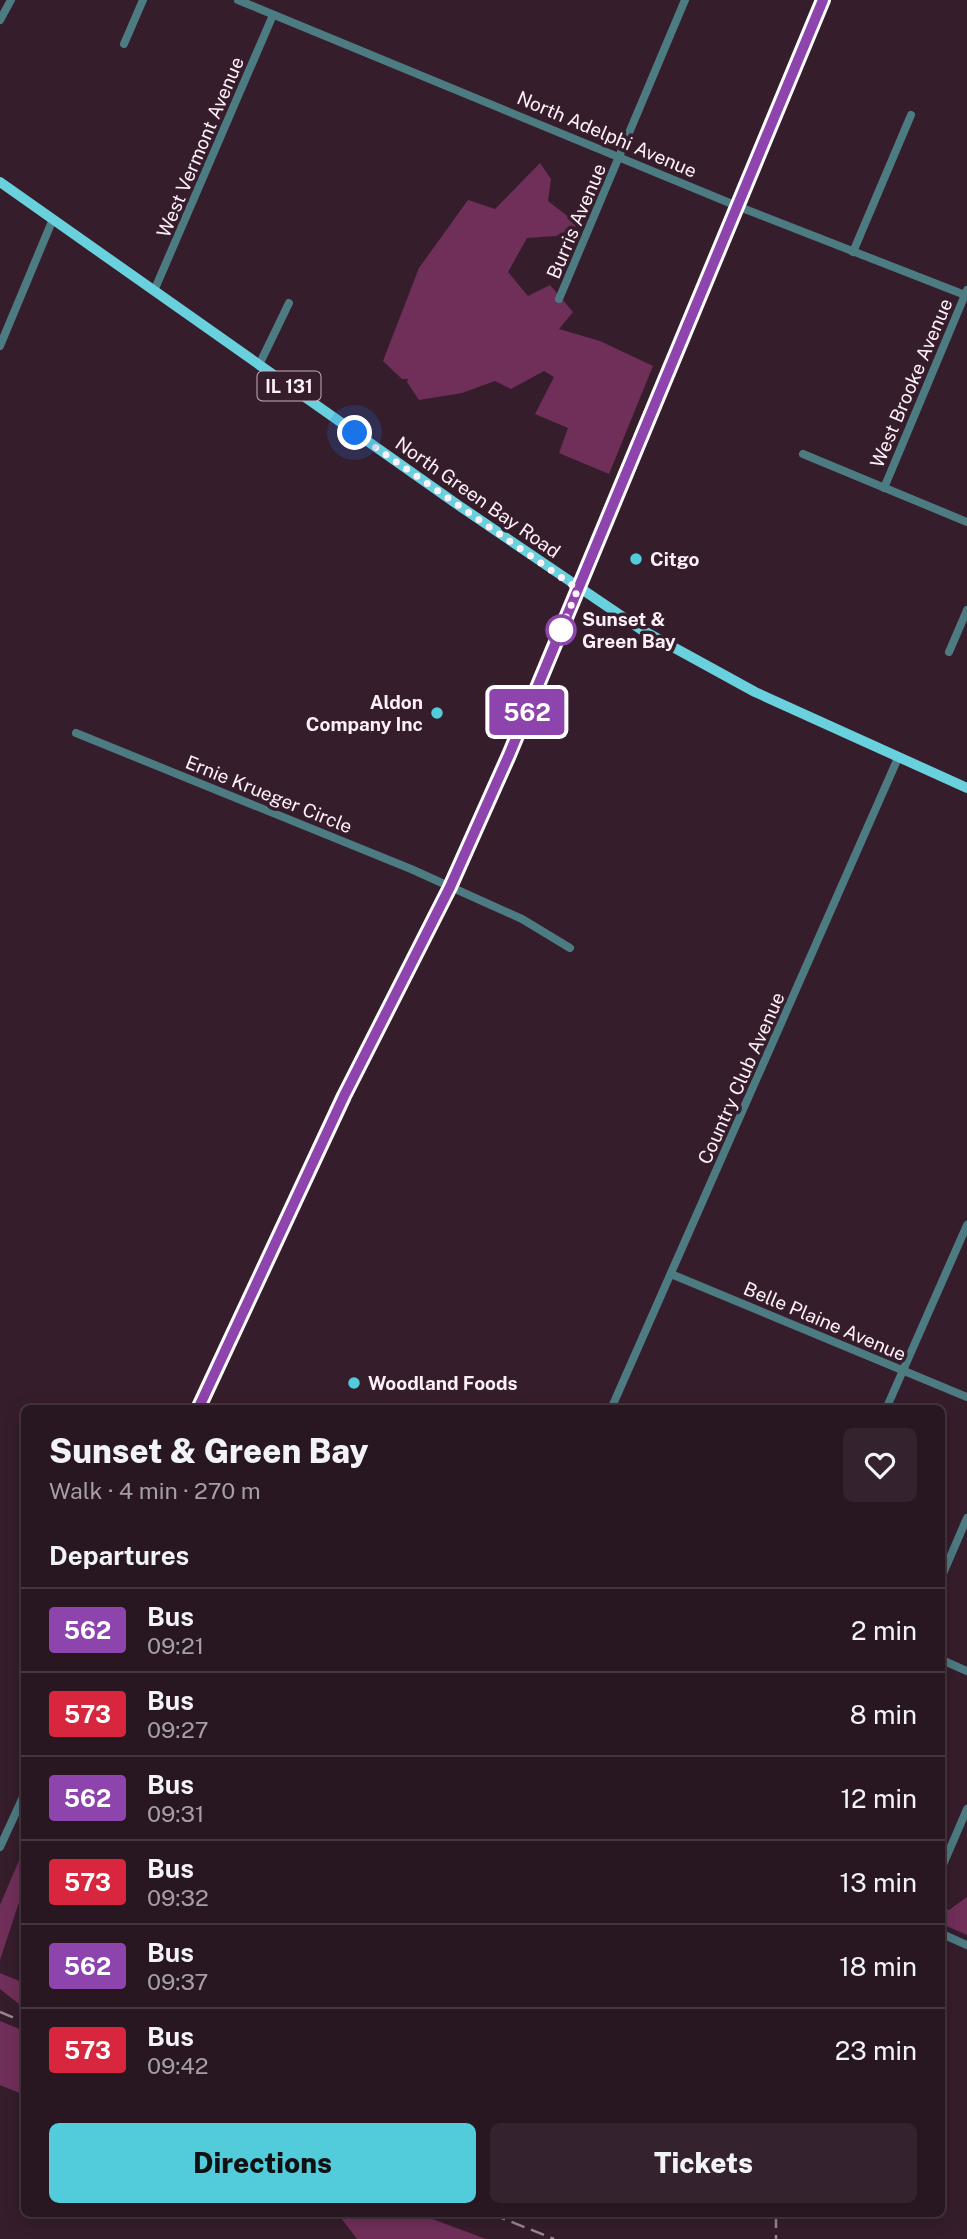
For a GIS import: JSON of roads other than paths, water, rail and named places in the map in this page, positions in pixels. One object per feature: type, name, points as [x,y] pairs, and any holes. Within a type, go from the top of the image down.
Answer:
[{"type":"main road","name":"North Green Bay Road","points":[[0,182],[578,589],[717,673],[967,788]]},
{"type":"street","points":[[0,20],[11,0]]},
{"type":"street","points":[[124,44],[143,0]]},
{"type":"street","name":"North Adelphi Avenue","points":[[238,0],[737,206],[966,293]]},
{"type":"street","name":"Burris Avenue","points":[[559,299],[685,0]]},
{"type":"street","points":[[200,1405],[344,1096],[450,887],[578,589],[823,0]]},
{"type":"street","name":"West Vermont Avenue","points":[[154,291],[273,15]]},
{"type":"street","points":[[853,252],[911,115]]},
{"type":"street","points":[[0,346],[53,219]]},
{"type":"street","name":"West Brooke Avenue","points":[[884,488],[966,293]]},
{"type":"street","points":[[259,365],[289,303]]},
{"type":"street","points":[[803,454],[967,522]]},
{"type":"street","points":[[950,652],[967,610]]},
{"type":"street","name":"Ernie Krueger Circle","points":[[76,733],[450,887],[522,919],[570,948]]},
{"type":"street","name":"Country Club Avenue","points":[[613,1405],[898,758]]},
{"type":"street","points":[[888,1405],[967,1225]]},
{"type":"street","name":"Belle Plaine Avenue","points":[[671,1274],[967,1396]]},
{"type":"street","points":[[945,1569],[967,1518]]},
{"type":"street","points":[[945,1661],[967,1671]]},
{"type":"street","points":[[0,1847],[21,1801]]},
{"type":"street","points":[[945,1860],[967,1809]]},
{"type":"street","points":[[945,1935],[967,1945]]},
{"type":"railway","points":[[0,2012],[21,2021]]},
{"type":"railway","points":[[499,2217],[554,2239]]},
{"type":"railway","points":[[776,2217],[776,2239]]},
{"type":"place","name":"Citgo","points":[[636,559]]},
{"type":"place","name":"Sunset & Green Bay","points":[[561,630]]},
{"type":"place","name":"Aldon Company Inc","points":[[437,713]]},
{"type":"place","name":"Woodland Foods","points":[[354,1383]]}]
